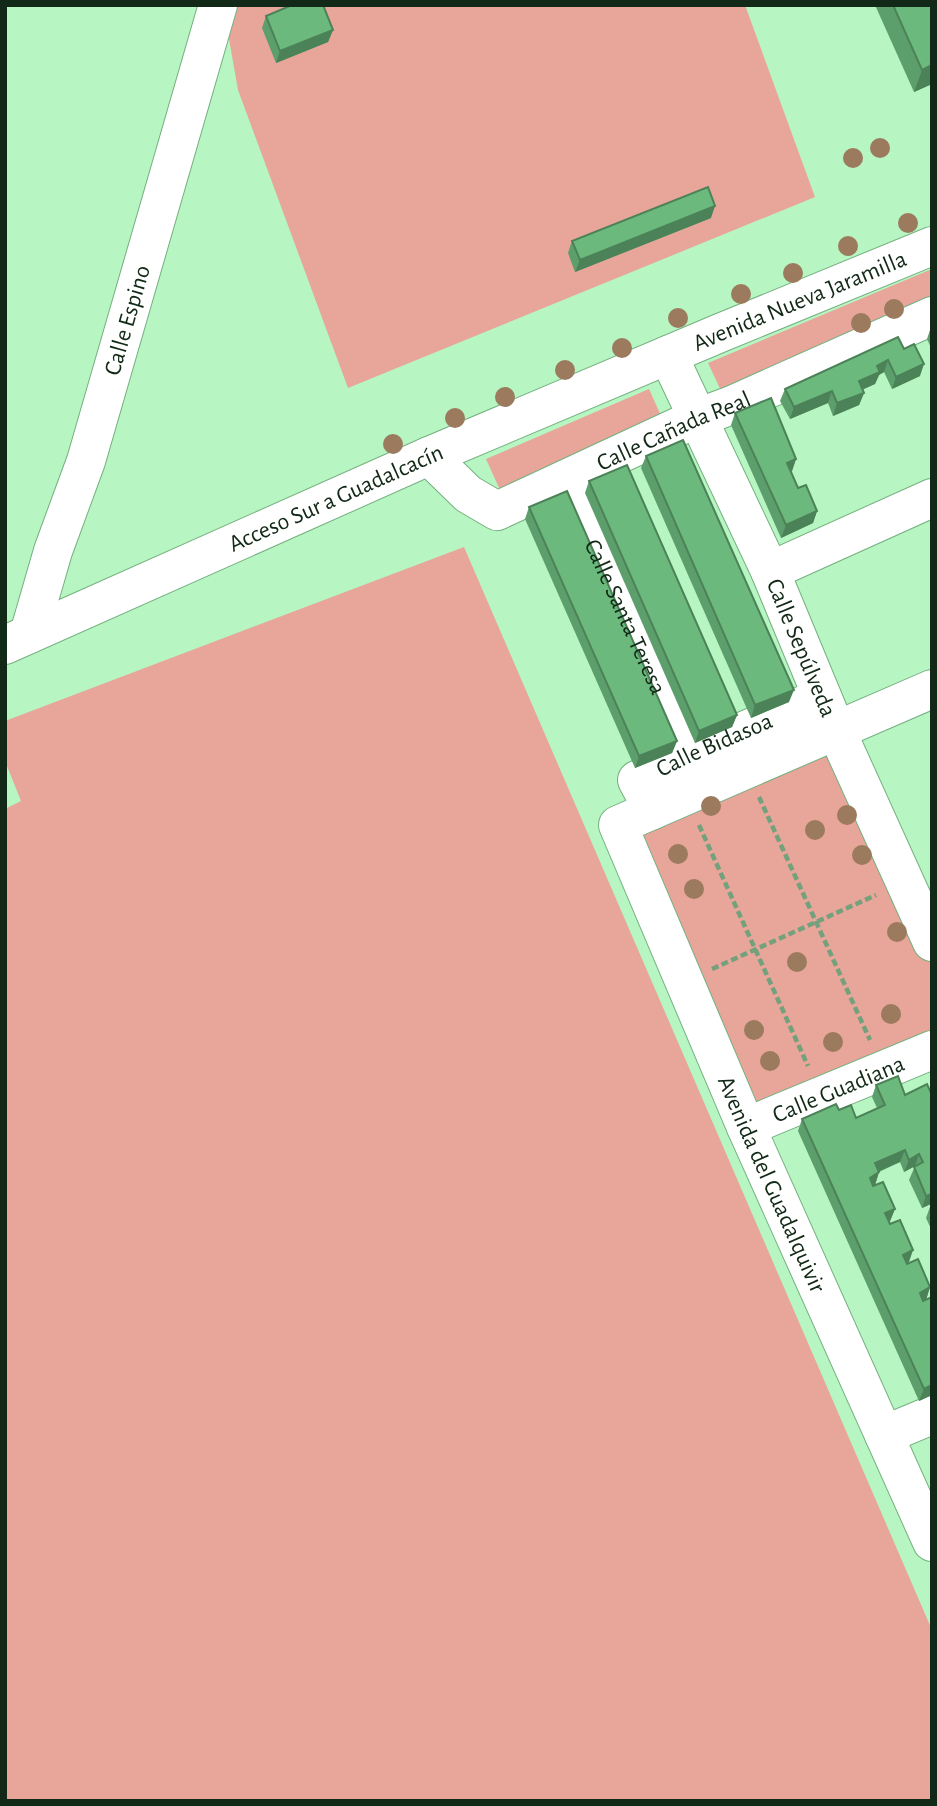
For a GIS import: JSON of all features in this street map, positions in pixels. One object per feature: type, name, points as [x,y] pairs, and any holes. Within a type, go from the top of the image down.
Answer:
[{"type":"street","name":"Calle Espino","points":[[17,640],[86,461],[218,5]]},
{"type":"street","name":"Avenida Nueva Jaramilla","points":[[667,355],[932,246]]},
{"type":"street","name":"Calle Cañada Real","points":[[429,456],[468,494],[497,512],[697,418],[932,316]]},
{"type":"street","name":"Acceso Sur a Guadalcacín","points":[[17,640],[429,456],[667,355]]},
{"type":"street","name":"Calle Sepúlveda","points":[[667,355],[770,571],[829,714],[916,885],[932,942]]},
{"type":"street","name":"Calle Santa Teresa","points":[[564,480],[688,755]]},
{"type":"street","points":[[770,571],[932,498]]},
{"type":"street","points":[[829,714],[932,689]]},
{"type":"street","name":"Calle Bidasoa","points":[[669,803],[637,779],[688,755],[829,714]]},
{"type":"street","name":"Calle Bidasoa","points":[[618,825],[746,769],[829,714]]},
{"type":"street","name":"Avenida del Guadalquivir","points":[[618,825],[746,1127],[932,1542]]},
{"type":"street","name":"Calle Guadiana","points":[[746,1127],[932,1050]]},
{"type":"street","points":[[884,1435],[932,1415]]},
{"type":"path","points":[[746,769],[884,1070]]},
{"type":"path","points":[[669,803],[755,950],[821,1096]]},
{"type":"path","points":[[684,982],[816,922],[916,885]]},
{"type":"shaded area","points":[[223,5],[745,5],[815,197],[348,388],[238,90]]},
{"type":"shaded area","points":[[932,269],[932,303],[723,395],[708,363]]},
{"type":"shaded area","points":[[649,389],[662,418],[500,490],[486,459]]},
{"type":"shaded area","points":[[464,547],[932,1630],[932,1801],[5,1801],[5,809],[21,801],[5,761],[5,721]]},
{"type":"shaded area","points":[[836,730],[932,942],[932,1050],[746,1127],[618,825]]},
{"type":"building","points":[[292,5],[323,5],[333,30],[280,51],[266,16]]},
{"type":"building","points":[[893,5],[932,5],[932,65],[922,70]]},
{"type":"building","points":[[708,187],[715,206],[580,260],[572,241]]},
{"type":"building","points":[[898,337],[904,349],[914,344],[924,364],[896,377],[888,360],[877,366],[880,372],[859,381],[864,393],[837,403],[832,391],[794,407],[785,389]]},
{"type":"building","points":[[771,398],[796,459],[787,463],[798,488],[806,485],[817,511],[786,525],[735,413]]},
{"type":"building","points":[[683,440],[794,690],[755,705],[646,456]]},
{"type":"building","points":[[627,465],[737,715],[699,731],[589,481]]},
{"type":"building","points":[[567,491],[677,741],[639,756],[529,507]]},
{"type":"building","points":[[898,1076],[905,1095],[927,1084],[932,1095],[932,1194],[926,1196],[914,1167],[923,1162],[919,1154],[909,1160],[905,1150],[875,1163],[879,1172],[870,1178],[873,1186],[883,1182],[895,1209],[885,1213],[890,1224],[900,1220],[913,1250],[903,1255],[907,1264],[918,1259],[930,1287],[920,1293],[923,1301],[932,1297],[932,1385],[924,1389],[802,1119],[836,1104],[839,1110],[851,1105],[856,1118],[885,1105],[876,1085]]}]
